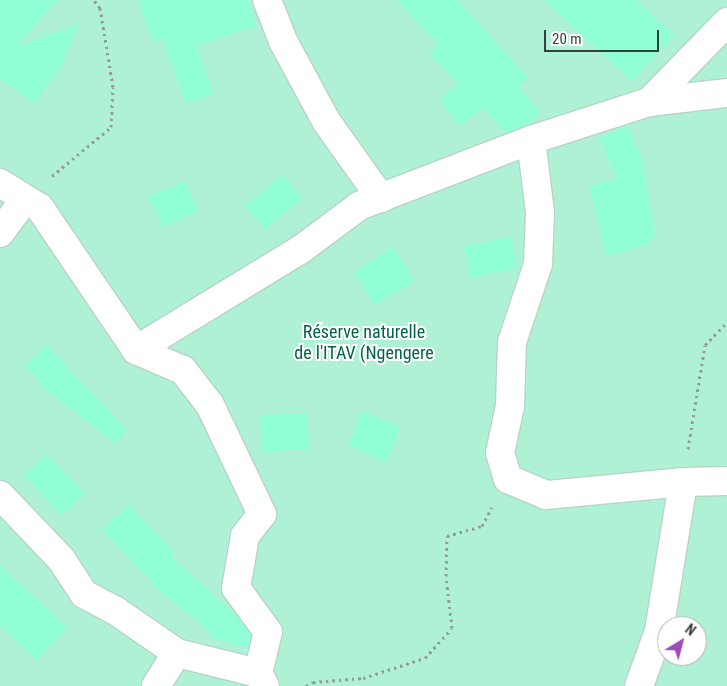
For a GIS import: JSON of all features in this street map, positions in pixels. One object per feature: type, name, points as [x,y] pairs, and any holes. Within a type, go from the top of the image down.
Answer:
[{"type":"street","points":[[267,0],[283,41],[326,121],[381,198]]},
{"type":"street","points":[[650,102],[727,22]]},
{"type":"street","points":[[136,350],[300,250],[360,206],[532,140],[650,102],[727,93]]},
{"type":"street","points":[[532,140],[540,212],[538,264],[512,342],[510,406],[500,453],[508,479],[546,495],[683,482],[727,480]]},
{"type":"street","points":[[0,182],[40,208],[136,350],[183,370],[210,405],[262,514],[246,536],[236,588],[268,632],[262,680],[177,653],[116,611],[84,594],[61,559],[0,495]]},
{"type":"street","points":[[0,233],[25,199]]},
{"type":"street","points":[[639,686],[659,631],[683,482]]},
{"type":"street","points":[[156,686],[177,653]]},
{"type":"path","points":[[25,199],[111,127],[113,87],[100,8],[94,0]]},
{"type":"path","points":[[683,482],[705,345],[727,322]]},
{"type":"path","points":[[306,686],[313,682],[363,678],[424,658],[452,628],[446,576],[446,536],[482,526],[508,479]]},
{"type":"green space","name":"Réserve naturelle de l'ITAV (Ngengere","points":[[0,0],[727,0],[727,686],[0,686]]},
{"type":"building","points":[[0,0],[57,0],[17,46],[79,24],[62,64],[34,103],[0,79]]},
{"type":"building","points":[[138,0],[249,0],[256,26],[196,46],[214,94],[186,104],[162,38],[153,42]]},
{"type":"building","points":[[397,0],[458,0],[528,78],[518,87],[541,112],[526,125],[506,133],[483,108],[460,126],[439,99],[459,84],[429,53],[438,44]]},
{"type":"building","points":[[544,0],[636,0],[674,35],[632,81]]},
{"type":"building","points":[[627,126],[642,159],[655,237],[649,239],[650,244],[606,256],[589,185],[617,179],[599,138]]},
{"type":"building","points":[[283,175],[302,198],[265,229],[245,206]]},
{"type":"building","points":[[185,181],[198,211],[162,227],[149,196]]},
{"type":"building","points":[[511,237],[517,269],[470,278],[464,246]]},
{"type":"building","points":[[393,247],[414,281],[375,305],[354,272]]},
{"type":"building","points":[[46,345],[127,430],[115,443],[38,383],[40,381],[25,366]]},
{"type":"building","points":[[362,411],[401,427],[386,462],[348,445]]},
{"type":"building","points":[[307,413],[309,449],[262,452],[260,415]]},
{"type":"building","points":[[46,454],[85,493],[62,515],[24,475]]},
{"type":"building","points":[[129,505],[174,552],[171,556],[236,615],[251,635],[248,647],[210,638],[211,632],[151,584],[153,582],[102,530]]},
{"type":"building","points":[[0,566],[68,628],[37,660],[0,626]]}]
